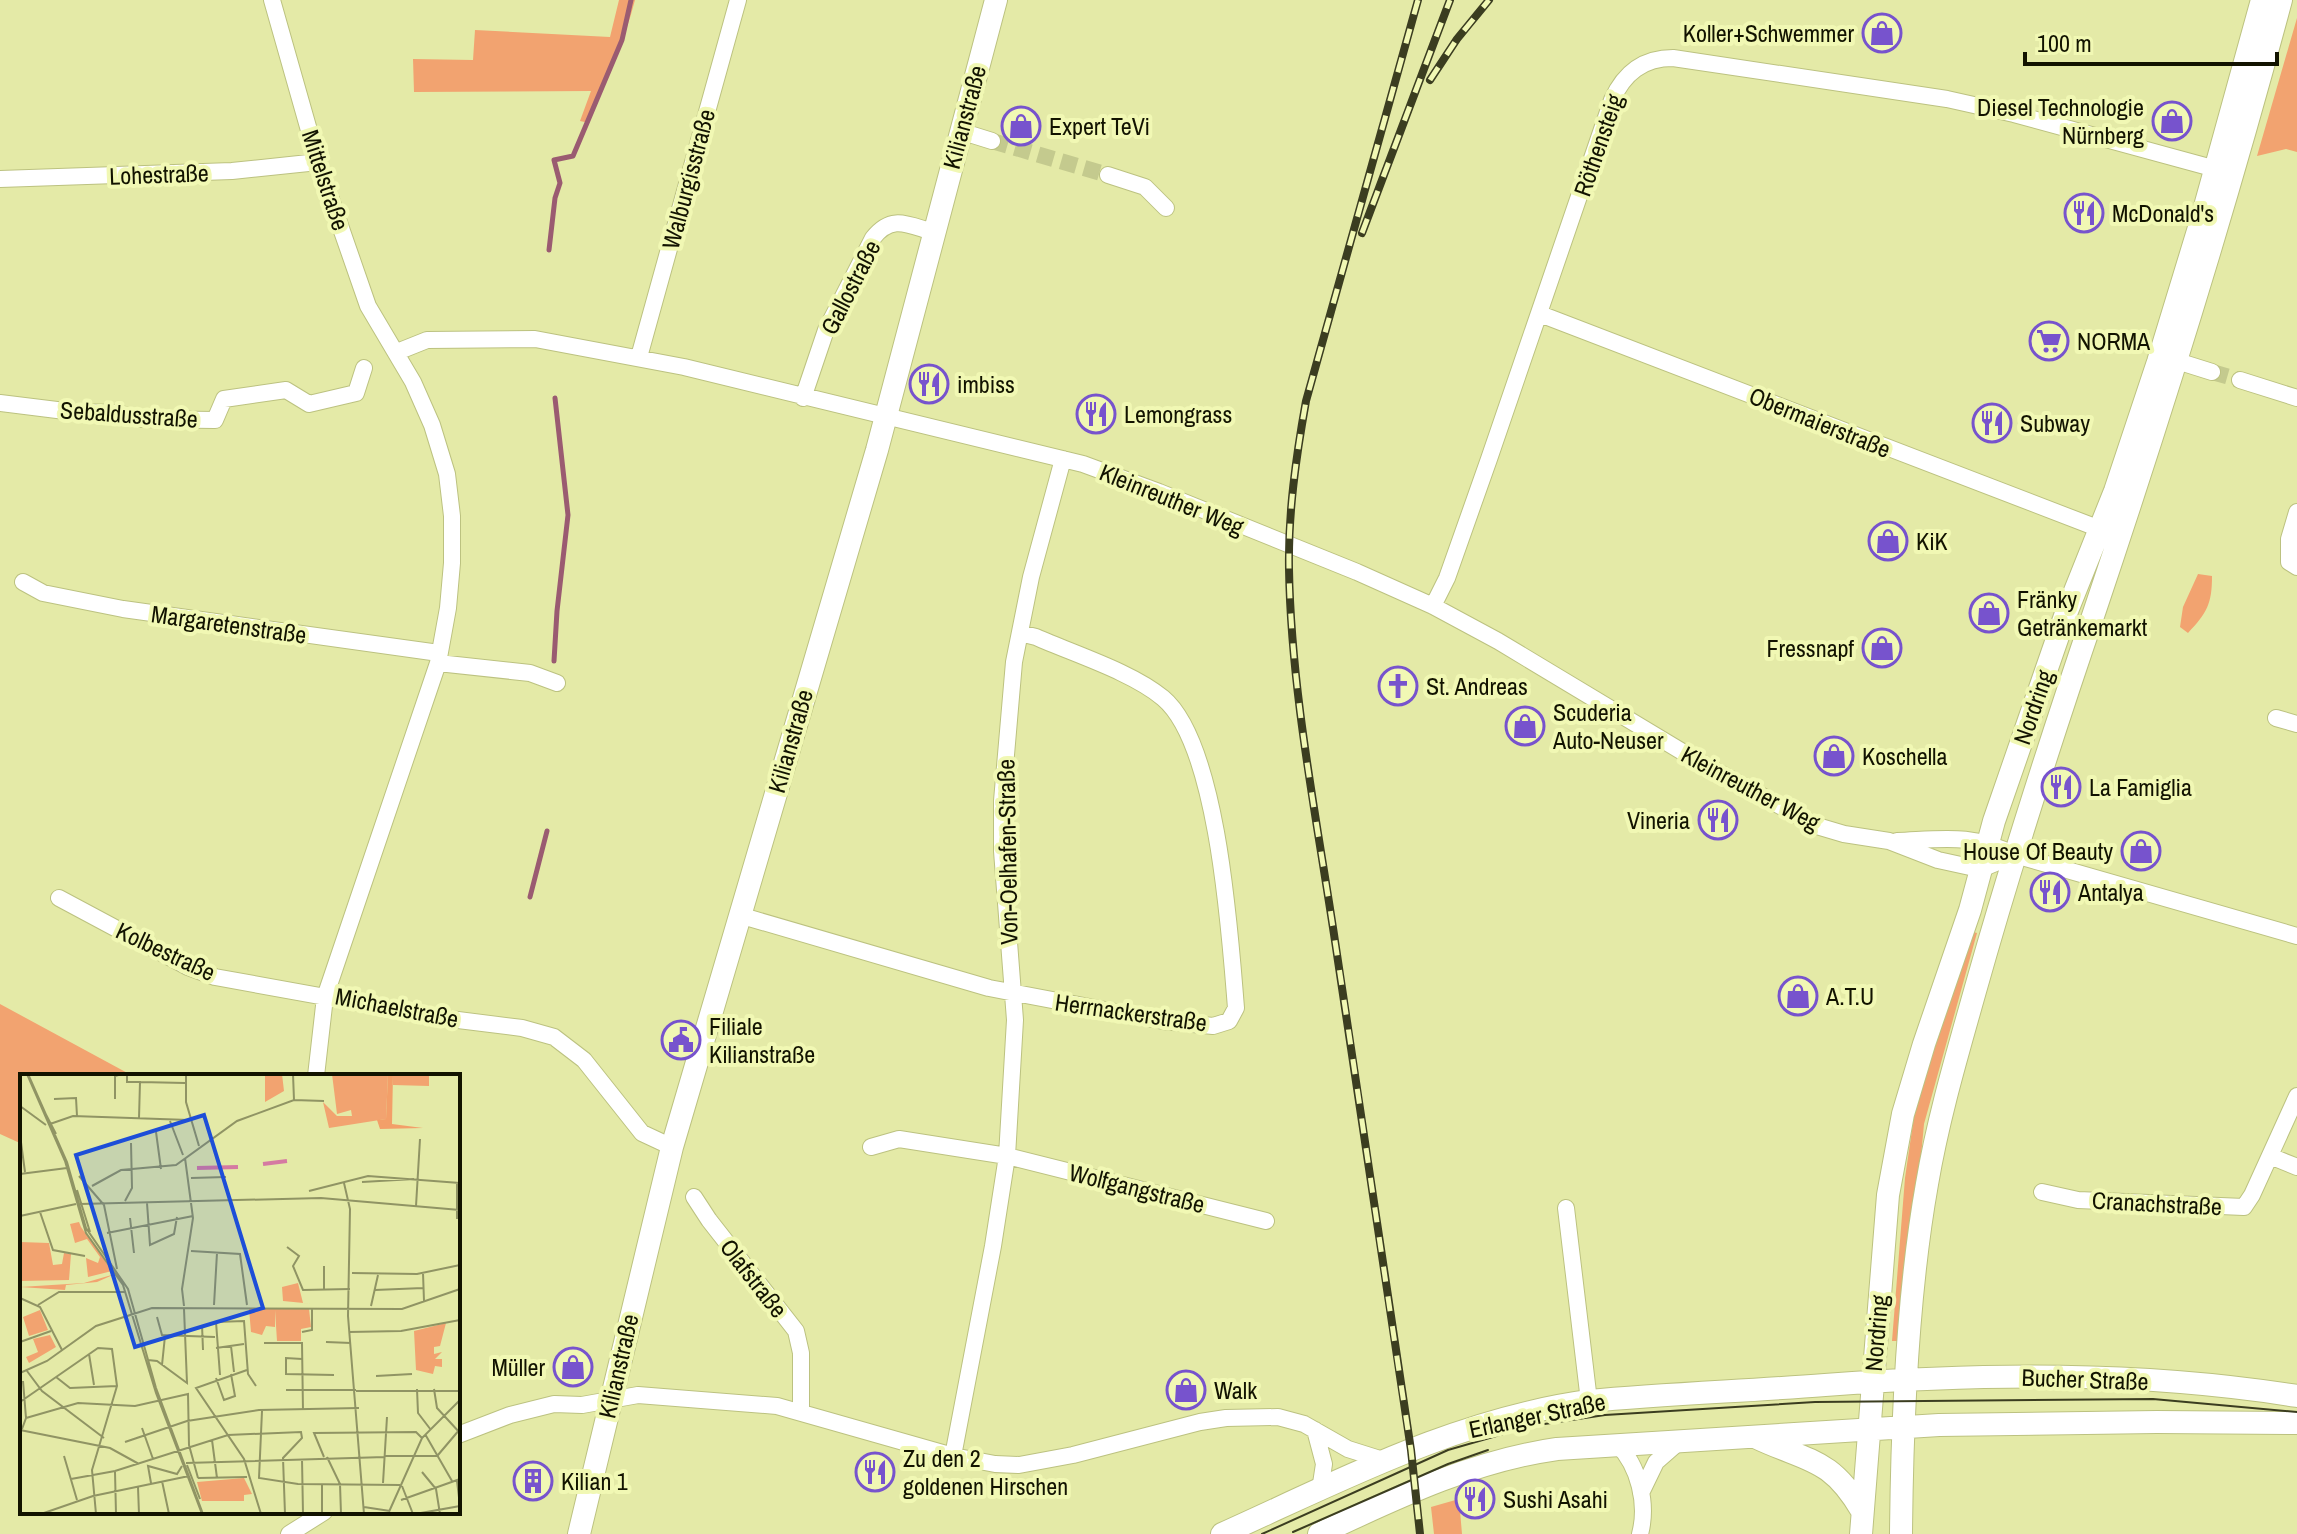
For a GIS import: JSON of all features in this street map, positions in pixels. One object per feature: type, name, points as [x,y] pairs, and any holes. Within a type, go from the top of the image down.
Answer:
[{"type":"main road","name":"Kilianstraße","points":[[579,1534],[672,1147],[885,416],[996,0]]},
{"type":"main road","name":"Nordring","points":[[1861,1534],[1888,1195],[1899,1133],[1987,842],[2065,616],[2115,491],[2158,362],[2216,169],[2262,0]]},
{"type":"main road","name":"Nordring","points":[[1901,1534],[1904,1427],[1922,1215],[1932,1156],[2015,855],[2177,361],[2223,213],[2281,0]]},
{"type":"main road","name":"Bucher Straße","points":[[1872,1382],[1995,1377],[2114,1379],[2216,1385],[2297,1396]]},
{"type":"main road","name":"Erlanger Straße","points":[[1222,1534],[1386,1461],[1492,1420],[1589,1401],[1872,1382]]},
{"type":"main road","name":"Bucher Straße","points":[[1904,1427],[2168,1421],[2297,1423]]},
{"type":"main road","name":"Erlanger Straße","points":[[1319,1534],[1444,1478],[1538,1451],[1904,1427]]},
{"type":"main road","points":[[1750,1435],[1829,1469],[1848,1488],[1862,1511]]},
{"type":"main road","name":"Kilianstraße","points":[[588,1534],[592,1484]]},
{"type":"street","name":"Mittelstraße","points":[[272,0],[318,162],[368,306],[379,329],[397,352]]},
{"type":"street","name":"Walburgisstraße","points":[[639,357],[738,0]]},
{"type":"street","name":"Röthensteig","points":[[1433,606],[1447,578],[1620,82],[1632,69],[1663,58],[1947,99],[2216,169]]},
{"type":"street","points":[[960,131],[992,141]]},
{"type":"street","name":"Lohestraße","points":[[0,179],[232,171],[318,162]]},
{"type":"street","points":[[1108,175],[1145,187],[1166,208]]},
{"type":"street","name":"Gallostraße","points":[[803,398],[826,330],[873,238],[882,227],[892,223],[933,232]]},
{"type":"street","name":"Obermaierstraße","points":[[1540,314],[2100,529]]},
{"type":"street","name":"Kleinreuther Weg","points":[[397,352],[427,340],[535,339],[639,357],[1063,459],[1159,492],[1433,606],[1797,816],[1844,834],[1889,841],[1962,838],[1987,842],[2015,855],[2297,936]]},
{"type":"street","name":"Michaelstraße","points":[[397,352],[432,425],[447,474],[452,516],[448,608],[438,658],[325,997],[442,1018],[522,1028],[554,1037],[584,1060],[642,1133],[672,1147]]},
{"type":"street","points":[[2177,361],[2212,372]]},
{"type":"street","name":"Sebaldusstraße","points":[[0,403],[73,412],[117,413],[140,419],[215,420],[224,399],[286,390],[309,404],[356,393],[364,368]]},
{"type":"street","points":[[2240,380],[2297,398]]},
{"type":"street","name":"Von-Oelhafen-Straße","points":[[953,1456],[1007,1156],[1015,1020],[1002,801],[1014,662],[1031,577],[1063,459]]},
{"type":"street","points":[[2293,564],[2289,539],[2297,512]]},
{"type":"street","name":"Margaretenstraße","points":[[23,582],[43,593],[123,609],[438,658]]},
{"type":"street","name":"Herrnackerstraße","points":[[739,915],[1011,993],[1163,1021],[1213,1026],[1229,1021],[1236,1008],[1227,906],[1215,828],[1198,757],[1187,729],[1176,711],[1144,685],[1036,637],[1020,633]]},
{"type":"street","points":[[438,658],[530,673],[557,683]]},
{"type":"street","points":[[2276,718],[2297,724]]},
{"type":"street","name":"Kleinreuther Weg","points":[[1889,841],[1938,860],[1981,869]]},
{"type":"street","points":[[1981,869],[2015,855]]},
{"type":"street","name":"Kolbestraße","points":[[59,898],[188,967],[215,977],[325,997]]},
{"type":"street","points":[[316,1074],[325,997]]},
{"type":"street","name":"Cranachstraße","points":[[2042,1192],[2078,1200],[2244,1207],[2297,1096]]},
{"type":"street","points":[[871,1147],[899,1139],[1007,1156]]},
{"type":"street","name":"Wolfgangstraße","points":[[1007,1156],[1266,1221]]},
{"type":"street","points":[[2270,1156],[2297,1167]]},
{"type":"street","name":"Olafstraße","points":[[694,1197],[796,1331],[801,1353],[801,1412]]},
{"type":"street","points":[[1566,1208],[1589,1401]]},
{"type":"street","points":[[460,1434],[510,1415],[554,1404],[582,1405],[638,1395],[777,1406],[953,1456],[995,1464],[1019,1465],[1073,1455],[1226,1418],[1285,1418],[1315,1430],[1348,1449],[1386,1461]]},
{"type":"street","points":[[1315,1430],[1324,1464],[1320,1490]]},
{"type":"street","points":[[1641,1493],[1656,1462],[1682,1440]]},
{"type":"street","points":[[1617,1444],[1633,1465],[1641,1493],[1644,1513],[1640,1534]]},
{"type":"street","points":[[289,1534],[321,1514]]},
{"type":"shaded area","points":[[619,0],[635,0],[620,47],[589,123],[580,121],[591,91],[414,92],[413,59],[473,60],[475,30],[610,37]]},
{"type":"shaded area","points":[[2297,18],[2297,152],[2286,149],[2257,156]]},
{"type":"shaded area","points":[[2198,574],[2212,576],[2211,594],[2204,614],[2188,633],[2180,627],[2183,607]]},
{"type":"shaded area","points":[[1970,931],[1977,933],[1924,1124],[1904,1341],[1892,1341],[1905,1178],[1914,1116]]},
{"type":"shaded area","points":[[0,1004],[129,1074],[20,1074],[20,1143],[0,1134]]},
{"type":"shaded area","points":[[1459,1499],[1462,1534],[1434,1534],[1431,1507]]},
{"type":"waterway","points":[[549,250],[555,198],[560,183],[554,160],[573,156],[622,40],[631,0]]},
{"type":"waterway","points":[[554,661],[568,515],[555,398]]},
{"type":"waterway","points":[[530,897],[547,831]]},
{"type":"tunnel","points":[[992,141],[1108,175]]},
{"type":"tunnel","points":[[2212,372],[2240,380]]},
{"type":"tram line","points":[[1262,1534],[1448,1450],[1531,1426],[1605,1415],[1815,1402],[2153,1399],[2297,1412]]},
{"type":"tram line","points":[[1293,1532],[1448,1464],[1488,1450]]},
{"type":"railway","points":[[1418,0],[1306,401],[1293,485],[1289,569],[1294,662],[1306,755],[1411,1450],[1420,1534]]},
{"type":"railway","points":[[1362,233],[1450,0]]},
{"type":"railway","points":[[1430,80],[1457,39],[1489,0]]},
{"type":"place","name":"Koller+Schwemmer","points":[[1882,33]]},
{"type":"place","name":"Diesel Technologie Nürnberg","points":[[2172,121]]},
{"type":"place","name":"Expert TeVi","points":[[1021,126]]},
{"type":"place","name":"McDonald's","points":[[2084,213]]},
{"type":"place","name":"NORMA","points":[[2049,341]]},
{"type":"place","name":"imbiss","points":[[929,384]]},
{"type":"place","name":"Lemongrass","points":[[1096,414]]},
{"type":"place","name":"Subway","points":[[1992,423]]},
{"type":"place","name":"KiK","points":[[1888,541]]},
{"type":"place","name":"Fränky Getränkemarkt","points":[[1989,613]]},
{"type":"place","name":"Fressnapf","points":[[1882,648]]},
{"type":"place","name":"St. Andreas","points":[[1398,686]]},
{"type":"place","name":"Scuderia Auto-Neuser","points":[[1525,726]]},
{"type":"place","name":"Koschella","points":[[1834,756]]},
{"type":"place","name":"La Famiglia","points":[[2061,787]]},
{"type":"place","name":"Vineria","points":[[1718,820]]},
{"type":"place","name":"House Of Beauty","points":[[2141,851]]},
{"type":"place","name":"Antalya","points":[[2050,892]]},
{"type":"place","name":"A.T.U","points":[[1798,996]]},
{"type":"place","name":"Filiale Kilianstraße","points":[[681,1040]]},
{"type":"place","name":"Müller","points":[[573,1367]]},
{"type":"place","name":"Walk","points":[[1186,1390]]},
{"type":"place","name":"Zu den 2 goldenen Hirschen","points":[[875,1472]]},
{"type":"place","name":"Kilian 1","points":[[533,1481]]},
{"type":"place","name":"Sushi Asahi","points":[[1475,1499]]}]
